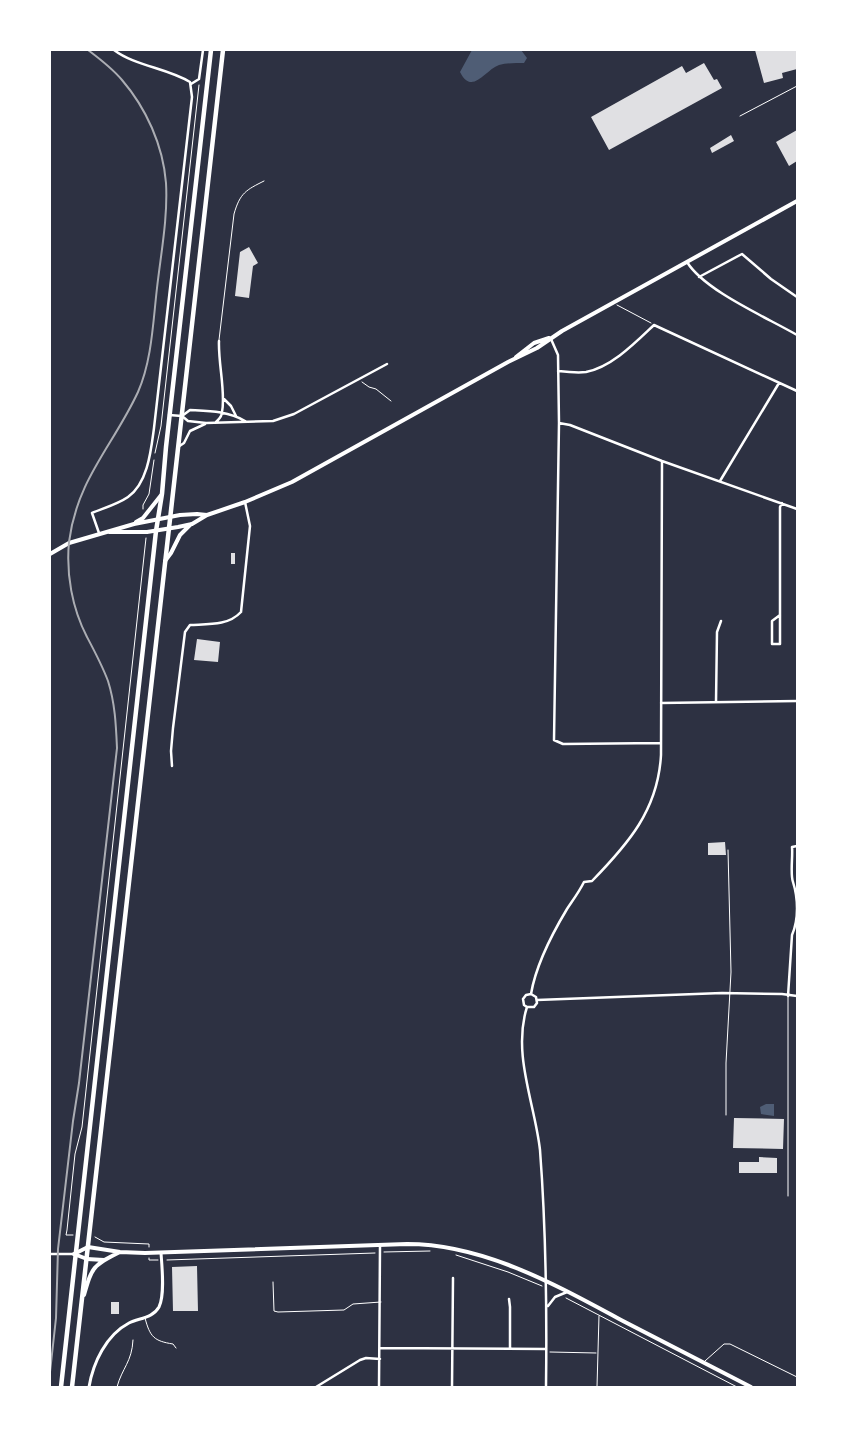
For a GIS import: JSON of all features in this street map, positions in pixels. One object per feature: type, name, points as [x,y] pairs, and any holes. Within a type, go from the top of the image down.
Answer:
[{"type":"main road","points":[[61,1387],[76,1236],[156,530],[162,494],[211,50]]},
{"type":"main road","points":[[72,1387],[223,50]]},
{"type":"main road","points":[[165,560],[171,554],[180,535],[192,524],[207,515],[245,502],[308,473],[508,362],[534,343],[551,338],[797,201]]},
{"type":"main road","points":[[134,524],[146,514],[162,494]]},
{"type":"main road","points":[[50,554],[69,543],[134,524],[171,517],[197,514],[207,515]]},
{"type":"main road","points":[[109,532],[147,532],[192,524]]},
{"type":"main road","points":[[74,1254],[88,1247],[120,1252],[161,1253],[430,1244],[447,1247],[495,1261],[547,1282],[751,1387]]},
{"type":"main road","points":[[82,1303],[90,1275],[95,1267],[120,1252]]},
{"type":"main road","points":[[74,1254],[87,1259],[104,1260]]},
{"type":"street","points":[[114,50],[121,56],[181,77],[191,84]]},
{"type":"street","points":[[191,84],[199,80],[202,50]]},
{"type":"street","points":[[100,535],[92,512],[126,498],[135,490],[149,457],[191,108],[191,84]]},
{"type":"street","points":[[698,277],[742,254],[771,279],[797,297]]},
{"type":"street","points":[[686,262],[698,277],[720,292],[797,335]]},
{"type":"street","points":[[558,371],[586,372],[596,368],[624,353],[654,325],[797,391]]},
{"type":"street","points":[[551,338],[558,355],[559,423],[554,738],[556,742],[563,744],[662,743]]},
{"type":"street","points":[[215,423],[222,413],[223,399],[219,365],[219,341]]},
{"type":"street","points":[[170,414],[182,416],[188,421],[206,423],[273,421],[294,414],[387,364]]},
{"type":"street","points":[[720,481],[722,474],[779,383]]},
{"type":"street","points":[[223,399],[231,406],[236,416],[233,423]]},
{"type":"street","points":[[182,416],[190,410],[222,413],[236,416],[246,422]]},
{"type":"street","points":[[178,448],[184,443],[190,431],[206,423]]},
{"type":"street","points":[[559,423],[797,509]]},
{"type":"street","points":[[531,994],[545,950],[568,907],[584,882],[592,881],[611,862],[630,838],[646,815],[658,783],[662,743],[662,461]]},
{"type":"street","points":[[172,766],[173,728],[185,632],[190,625],[224,623],[234,620],[241,612],[250,526],[245,502]]},
{"type":"street","points":[[780,615],[772,621],[772,644],[780,644],[780,615],[780,506],[782,503]]},
{"type":"street","points":[[716,702],[717,632],[721,621]]},
{"type":"street","points":[[661,703],[797,701]]},
{"type":"street","points":[[788,996],[792,935],[796,927],[797,907],[796,887],[793,882],[792,846],[797,846]]},
{"type":"street","points":[[531,994],[537,1000],[534,1007],[527,1007],[523,1003],[526,995],[531,994]]},
{"type":"street","points":[[537,1000],[729,994],[782,994],[797,996]]},
{"type":"street","points":[[527,1007],[523,1050],[527,1086],[539,1148],[547,1282],[546,1387]]},
{"type":"street","points":[[379,1387],[380,1246]]},
{"type":"street","points":[[89,1387],[91,1375],[99,1356],[110,1339],[129,1324],[154,1313],[159,1306],[161,1299],[161,1253]]},
{"type":"street","points":[[50,1254],[74,1254]]},
{"type":"street","points":[[452,1387],[453,1278]]},
{"type":"street","points":[[547,1307],[555,1297],[567,1292]]},
{"type":"street","points":[[509,1299],[510,1349]]},
{"type":"street","points":[[380,1348],[546,1349]]},
{"type":"street","points":[[316,1387],[360,1360],[366,1358],[380,1359]]},
{"type":"lane","points":[[740,116],[797,86]]},
{"type":"lane","points":[[219,341],[234,214],[241,195],[249,188],[264,181]]},
{"type":"lane","points":[[726,1115],[731,972],[728,850]]},
{"type":"lane","points":[[788,996],[788,1196]]},
{"type":"lane","points":[[273,1282],[273,1306],[274,1311],[278,1312],[344,1310],[353,1304],[381,1302]]},
{"type":"lane","points":[[145,1318],[152,1337],[173,1344],[176,1348]]},
{"type":"lane","points":[[117,1387],[122,1373],[131,1358],[133,1340]]},
{"type":"lane","points":[[704,1363],[724,1344],[730,1344],[797,1377]]},
{"type":"path","points":[[146,514],[143,505],[149,494],[161,426],[199,80]]},
{"type":"path","points":[[614,302],[619,307],[654,325]]},
{"type":"path","points":[[360,380],[369,387],[376,389],[390,401]]},
{"type":"path","points":[[66,1235],[75,1154],[82,1127],[147,532]]},
{"type":"path","points":[[89,1237],[96,1237],[104,1242],[149,1244]]},
{"type":"path","points":[[149,1260],[436,1251]]},
{"type":"path","points":[[453,1254],[508,1272],[547,1289]]},
{"type":"path","points":[[560,1295],[737,1387]]},
{"type":"path","points":[[597,1387],[599,1316]]},
{"type":"path","points":[[546,1349],[551,1352],[597,1353]]},
{"type":"water","points":[[472,50],[521,50],[527,58],[524,63],[499,65],[474,82],[469,82],[460,72]]},
{"type":"water","points":[[766,1104],[774,1104],[774,1116],[761,1114],[760,1107]]},
{"type":"building","points":[[755,50],[797,50],[797,69],[782,73],[783,78],[764,83]]},
{"type":"building","points":[[704,63],[714,80],[717,79],[722,88],[609,150],[591,117],[682,66],[686,73]]},
{"type":"building","points":[[797,130],[797,161],[789,166],[776,142]]},
{"type":"building","points":[[731,135],[734,141],[712,153],[710,148]]},
{"type":"building","points":[[249,247],[258,263],[253,266],[249,298],[235,296],[240,252]]},
{"type":"building","points":[[231,553],[235,553],[235,564],[231,564]]},
{"type":"building","points":[[197,639],[220,642],[218,662],[194,660]]},
{"type":"building","points":[[725,842],[726,855],[708,855],[708,843]]},
{"type":"building","points":[[734,1118],[784,1119],[783,1149],[733,1148]]},
{"type":"building","points":[[759,1157],[777,1158],[777,1173],[739,1173],[739,1162],[759,1162]]},
{"type":"building","points":[[197,1266],[198,1311],[173,1311],[172,1267]]},
{"type":"building","points":[[111,1302],[119,1302],[119,1314],[111,1314]]},
{"type":"railway","points":[[50,1372],[56,1318],[58,1249],[117,748],[114,706],[108,681],[77,614],[71,591],[68,566],[69,542],[73,520],[88,481],[128,411],[143,380],[151,341],[166,209],[164,169],[157,141],[146,115],[131,91],[118,76],[88,50]]}]
